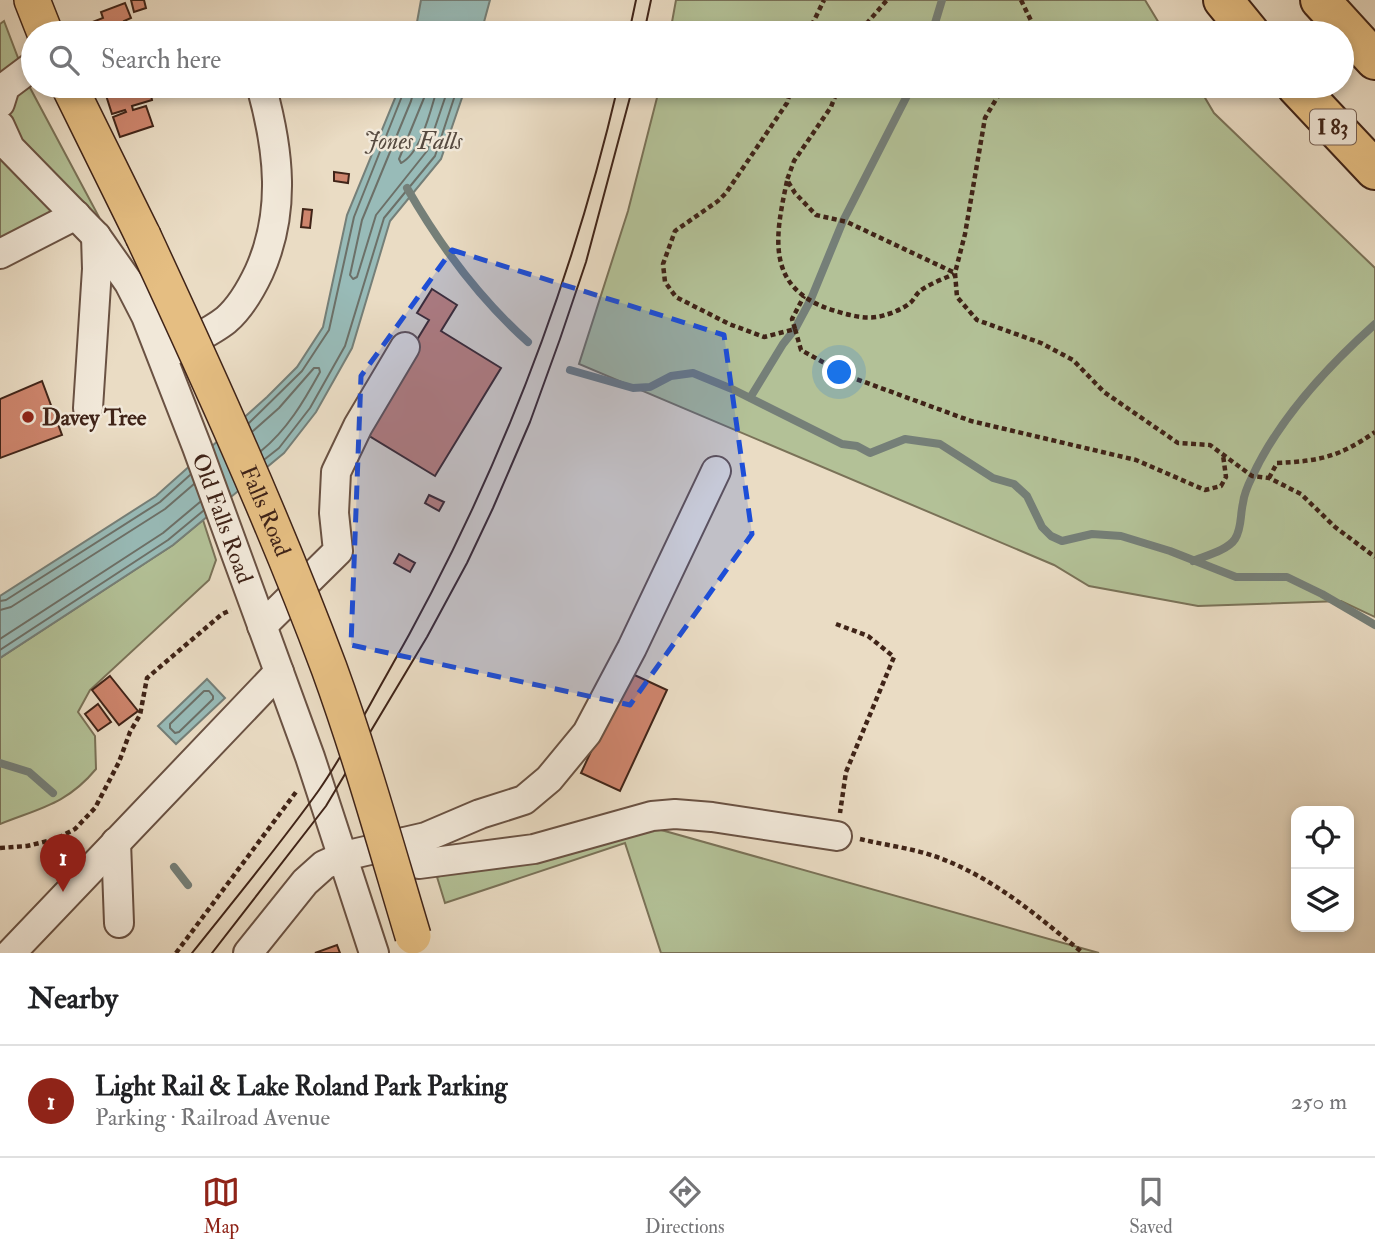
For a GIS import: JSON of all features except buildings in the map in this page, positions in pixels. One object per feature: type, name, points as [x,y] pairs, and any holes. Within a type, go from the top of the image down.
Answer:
[{"type":"highway","points":[[1223,0],[1240,21]]},
{"type":"highway","points":[[1320,0],[1339,21]]},
{"type":"highway","points":[[1354,37],[1375,60]]},
{"type":"highway","name":"I 83","points":[[1307,98],[1375,170]]},
{"type":"main road","points":[[32,0],[40,21]]},
{"type":"main road","name":"Falls Road","points":[[75,98],[143,236],[223,410],[299,590],[369,786],[415,944]]},
{"type":"street","points":[[0,103],[5,87],[21,75]]},
{"type":"street","points":[[163,356],[227,319],[250,291],[262,264],[272,232],[278,189],[274,144],[264,98]]},
{"type":"street","name":"Old Falls Road","points":[[0,126],[10,148],[96,236],[129,282],[163,356],[279,672],[344,856],[374,953]]},
{"type":"street","points":[[0,254],[76,215]]},
{"type":"street","points":[[88,408],[96,236]]},
{"type":"street","points":[[262,626],[338,551],[334,513],[336,472],[358,426],[405,346]]},
{"type":"street","points":[[248,953],[313,873],[344,856],[406,842],[524,800],[549,779],[587,733],[632,648],[716,471]]},
{"type":"street","points":[[11,953],[279,672]]},
{"type":"street","points":[[406,842],[419,864],[534,849],[652,816],[675,814],[837,836]]},
{"type":"street","points":[[116,842],[119,923]]},
{"type":"path","points":[[814,21],[824,0]]},
{"type":"path","points":[[869,21],[887,0]]},
{"type":"path","points":[[1021,0],[1031,21]]},
{"type":"path","points":[[788,98],[726,192],[718,201],[675,231],[663,264],[665,282],[676,297],[729,324],[764,337],[795,329]]},
{"type":"path","points":[[834,98],[831,107],[794,161],[787,180],[777,227],[778,258],[785,278],[804,296],[824,307],[855,317],[884,316],[909,304],[920,291],[955,273]]},
{"type":"path","points":[[997,98],[985,118],[965,234],[955,273],[957,297],[977,320],[1041,343],[1073,360],[1104,392],[1178,443],[1210,445],[1252,476],[1269,478],[1301,494],[1335,527],[1375,557]]},
{"type":"path","points":[[787,180],[816,215],[847,222],[955,273]]},
{"type":"path","points":[[804,296],[792,319],[801,350],[848,376],[971,421],[1136,460],[1205,490],[1221,486],[1226,477],[1223,454]]},
{"type":"path","points":[[1269,478],[1277,463],[1323,458],[1351,449],[1375,432]]},
{"type":"path","points":[[0,848],[27,846],[56,839],[75,829],[95,808],[140,715],[147,678],[222,614]]},
{"type":"path","points":[[836,625],[868,636],[894,657],[846,772],[837,836],[932,855],[961,867],[1008,893],[1083,953]]},
{"type":"path","points":[[176,953],[301,786]]},
{"type":"highlighted area","points":[[452,250],[724,335],[752,534],[630,705],[351,645],[361,376]]},
{"type":"green space","points":[[676,0],[1145,0],[1158,21],[672,21]]},
{"type":"green space","points":[[4,21],[21,66],[21,98],[35,98],[99,217],[0,266],[0,24]]},
{"type":"green space","points":[[657,98],[1205,98],[1214,113],[1375,268],[1375,617],[1341,601],[1198,606],[1089,586],[1054,565],[579,364],[628,211]]},
{"type":"green space","points":[[203,520],[216,560],[209,580],[90,690],[78,712],[95,736],[96,769],[63,798],[0,824],[0,658],[173,545]]},
{"type":"green space","points":[[615,817],[1099,953],[661,953],[625,843],[445,903],[437,877]]},
{"type":"water","points":[[421,0],[490,0],[484,21],[417,21]]},
{"type":"water","name":"Jones Falls","points":[[395,98],[462,98],[441,159],[390,221],[352,348],[316,412],[284,453],[173,545],[0,658],[0,596],[156,496],[297,367],[323,327],[347,215]]},
{"type":"water","points":[[207,679],[225,698],[176,744],[158,726]]},
{"type":"waterway","points":[[936,21],[942,0]]},
{"type":"waterway","points":[[750,398],[795,329],[811,299],[843,221],[906,98]]},
{"type":"waterway","points":[[407,188],[462,270],[493,308],[528,342]]},
{"type":"waterway","points":[[1193,561],[1232,543],[1240,526],[1246,490],[1276,434],[1322,376],[1375,324]]},
{"type":"waterway","points":[[570,370],[633,388],[650,387],[671,376],[693,373],[732,389],[842,444],[857,446],[870,453],[905,439],[940,444],[993,478],[1014,484],[1027,496],[1042,527],[1051,536],[1062,541],[1092,534],[1121,536],[1170,551],[1236,577],[1287,577],[1375,625]]},
{"type":"waterway","points":[[0,763],[29,772],[53,793]]},
{"type":"waterway","points":[[174,867],[188,885]]},
{"type":"tram line","points":[[632,21],[636,0]]},
{"type":"tram line","points":[[647,21],[651,0]]},
{"type":"tram line","points":[[192,953],[273,852],[328,776],[425,606],[461,534],[494,462],[551,315],[576,240],[615,98]]},
{"type":"tram line","points":[[212,953],[326,806],[427,637],[467,563],[530,422],[560,339],[586,262],[630,98]]},
{"type":"place","name":"Davey Tree","points":[[28,417]]},
{"type":"place","name":"Light Rail & Lake Roland Park Parking","points":[[63,892]]}]
